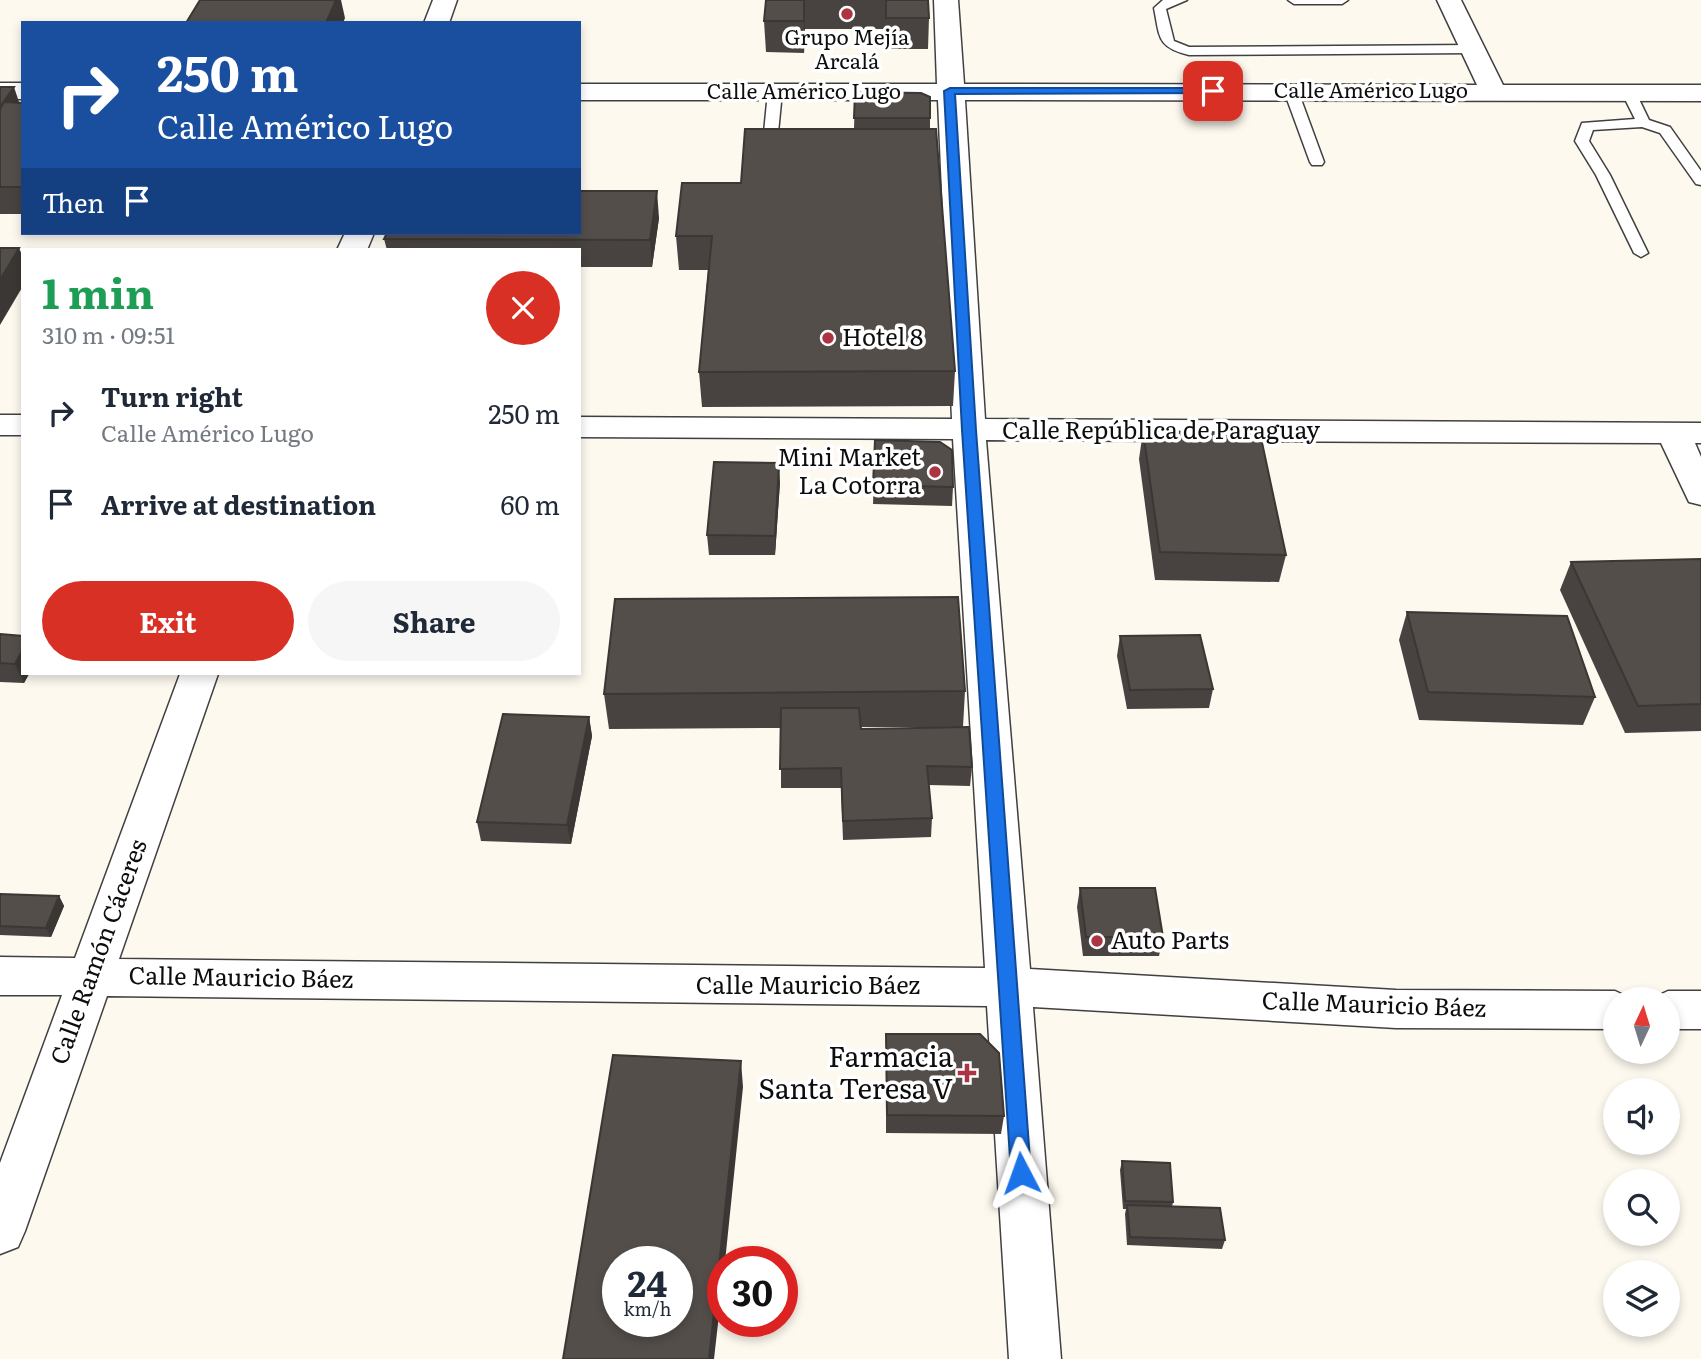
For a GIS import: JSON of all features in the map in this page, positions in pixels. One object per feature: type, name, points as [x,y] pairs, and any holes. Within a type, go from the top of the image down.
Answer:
[{"type":"street","points":[[437,21],[445,0]]},
{"type":"street","points":[[946,0],[969,430],[1035,1359]]},
{"type":"street","points":[[1449,0],[1493,91]]},
{"type":"street","points":[[0,91],[21,91]]},
{"type":"street","name":"Calle Américo Lugo","points":[[581,92],[1701,93]]},
{"type":"street","points":[[0,425],[21,425]]},
{"type":"street","name":"Calle República de Paraguay","points":[[581,428],[1687,433]]},
{"type":"street","points":[[1687,433],[1701,494]]},
{"type":"street","name":"Calle Ramón Cáceres","points":[[0,1231],[199,675]]},
{"type":"street","name":"Calle Mauricio Báez","points":[[0,976],[1008,987],[1396,1009],[1603,1010]]},
{"type":"street","points":[[1680,1010],[1701,1010]]},
{"type":"lane","points":[[1181,0],[1168,2],[1160,8],[1168,43],[1189,51],[1473,49]]},
{"type":"lane","points":[[1294,0],[1342,0]]},
{"type":"lane","points":[[1292,91],[1317,162]]},
{"type":"lane","points":[[768,169],[775,92]]},
{"type":"lane","points":[[1629,93],[1643,123]]},
{"type":"lane","points":[[1641,253],[1603,174],[1581,141],[1587,126],[1643,123],[1665,130],[1701,181]]},
{"type":"building","points":[[200,0],[336,0],[327,21],[187,21]]},
{"type":"building","points":[[766,0],[804,0],[804,21],[764,21]]},
{"type":"building","points":[[886,0],[928,0],[929,18],[886,18]]},
{"type":"building","points":[[0,87],[14,87],[0,107]]},
{"type":"building","points":[[855,92],[921,93],[930,97],[930,118],[854,118]]},
{"type":"building","points":[[4,102],[21,103],[21,187],[0,187],[0,109]]},
{"type":"building","name":"Hotel 8","points":[[745,129],[936,129],[955,371],[699,372],[712,236],[676,236],[682,183],[741,183]]},
{"type":"building","points":[[581,191],[657,191],[650,240],[384,239],[386,235],[581,235]]},
{"type":"building","points":[[0,248],[19,248],[0,280]]},
{"type":"building","points":[[1143,431],[1260,433],[1286,555],[1160,552]]},
{"type":"building","points":[[875,440],[940,442],[952,450],[953,487],[873,485]]},
{"type":"building","points":[[714,462],[779,463],[775,536],[707,535]]},
{"type":"building","points":[[1701,559],[1701,704],[1638,706],[1571,562]]},
{"type":"building","points":[[958,597],[965,691],[604,694],[615,599]]},
{"type":"building","points":[[1407,612],[1567,616],[1595,697],[1428,692]]},
{"type":"building","points":[[0,634],[21,636],[21,653],[15,664],[0,663]]},
{"type":"building","points":[[1200,635],[1213,689],[1130,690],[1120,636]]},
{"type":"building","points":[[781,708],[859,708],[861,729],[969,727],[972,767],[927,766],[932,818],[843,821],[841,768],[780,769]]},
{"type":"building","points":[[503,714],[589,717],[567,825],[477,822]]},
{"type":"building","points":[[1080,888],[1155,888],[1163,937],[1086,937]]},
{"type":"building","points":[[0,894],[59,896],[46,928],[0,926]]},
{"type":"building","points":[[886,1034],[980,1034],[999,1053],[1004,1116],[887,1115]]},
{"type":"building","points":[[613,1055],[741,1061],[721,1246],[707,1246],[707,1337],[711,1337],[709,1359],[563,1359]]},
{"type":"building","points":[[1122,1161],[1170,1163],[1173,1202],[1125,1201]]},
{"type":"building","points":[[1127,1205],[1220,1208],[1225,1240],[1130,1237]]},
{"type":"place","name":"Grupo Mejía Arcalá","points":[[847,14]]},
{"type":"place","name":"Hotel 8","points":[[828,338]]},
{"type":"place","name":"Mini Market La Cotorra","points":[[935,472]]},
{"type":"place","name":"Auto Parts","points":[[1097,941]]},
{"type":"place","name":"Farmacia Santa Teresa V","points":[[967,1073]]},
{"type":"route","points":[[1021,1173],[969,430],[950,91],[1213,91]]}]
